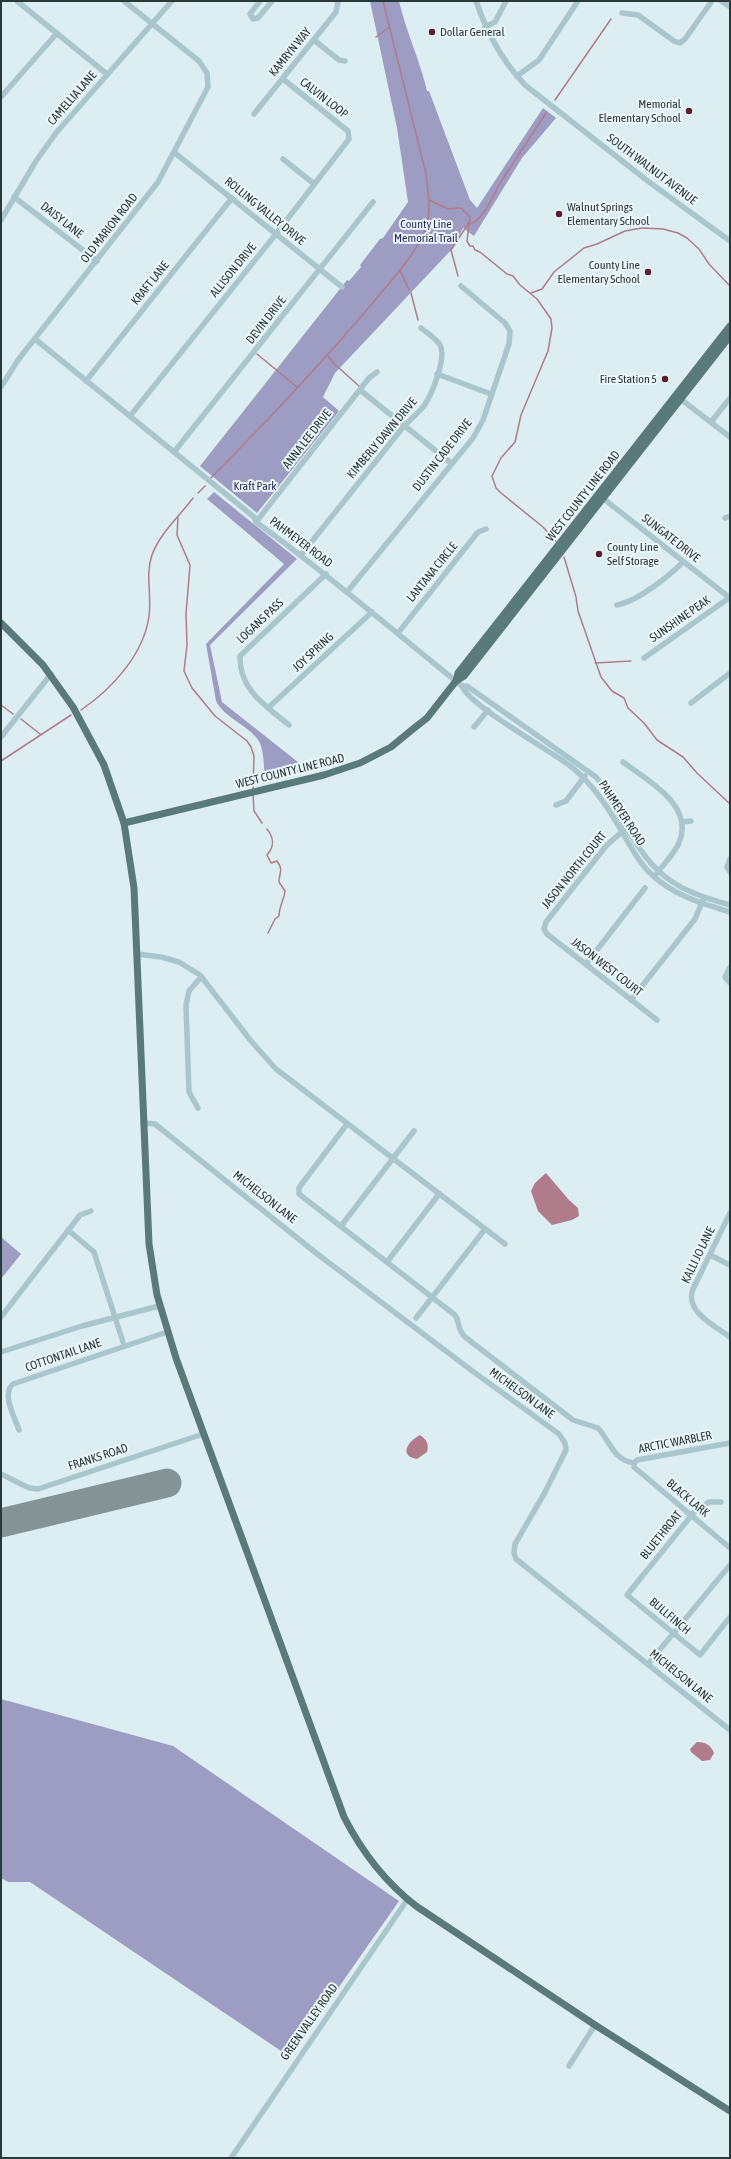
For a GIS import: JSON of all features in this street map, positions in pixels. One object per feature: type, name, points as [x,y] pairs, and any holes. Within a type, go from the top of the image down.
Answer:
[{"type":"main road","name":"WEST COUNTY LINE ROAD","points":[[679,397],[730,326]]},
{"type":"main road","name":"WEST COUNTY LINE ROAD","points":[[124,823],[336,772],[360,763],[380,753],[402,738],[426,718],[459,684],[568,537],[679,397],[730,336]]},
{"type":"main road","points":[[1,623],[32,653],[50,674],[74,707],[95,746],[110,780],[124,823],[134,888],[143,1123],[150,1244],[159,1306],[203,1434],[342,1812],[365,1854],[392,1886],[407,1900],[596,2025],[730,2110]]},
{"type":"street","points":[[17,1],[107,74]]},
{"type":"street","points":[[124,1],[152,24]]},
{"type":"street","name":"CAMELLIA LANE","points":[[1,220],[36,161],[56,133],[172,1]]},
{"type":"street","points":[[260,1],[250,14],[253,19],[258,18],[272,1]]},
{"type":"street","name":"SOUTH WALNUT AVENUE","points":[[476,1],[486,27],[503,58],[517,76],[536,95],[730,241]]},
{"type":"street","points":[[486,27],[495,22],[506,1]]},
{"type":"street","points":[[517,76],[539,60],[578,1]]},
{"type":"street","points":[[622,12],[638,15],[674,41],[680,43],[685,39],[712,1]]},
{"type":"street","points":[[721,1],[730,7]]},
{"type":"street","name":"KAMRYN WAY","points":[[254,114],[336,12],[338,2]]},
{"type":"street","name":"OLD MARION ROAD","points":[[1,387],[35,339],[158,182],[175,153],[208,87],[209,80],[206,70],[196,58],[152,24]]},
{"type":"street","points":[[1,97],[57,33]]},
{"type":"street","points":[[314,40],[339,60],[345,61]]},
{"type":"street","name":"CALVIN LOOP","points":[[283,79],[346,130],[350,135]]},
{"type":"street","name":"ALLISON DRIVE","points":[[130,416],[276,234],[350,135]]},
{"type":"street","name":"ROLLING VALLEY DRIVE","points":[[175,153],[342,287]]},
{"type":"street","points":[[283,159],[313,183]]},
{"type":"street","name":"DAISY LANE","points":[[14,197],[97,261]]},
{"type":"street","name":"KRAFT LANE","points":[[86,382],[232,198]]},
{"type":"street","name":"DEVIN DRIVE","points":[[174,452],[373,202]]},
{"type":"street","name":"DUSTIN CADE DRIVE","points":[[347,592],[480,426],[509,344],[510,331],[505,323],[461,286]]},
{"type":"street","name":"KIMBERLY DAWN DRIVE","points":[[301,555],[404,426],[424,405],[442,360],[442,350],[437,341],[421,328]]},
{"type":"street","name":"PAHMEYER ROAD","points":[[35,339],[86,382],[254,516],[256,522],[326,574],[398,633],[417,651],[459,684],[464,691],[488,710],[549,750],[584,778],[600,796],[656,874],[679,894],[703,901],[730,912]]},
{"type":"street","name":"ANNA LEE DRIVE","points":[[256,522],[360,390],[377,372]]},
{"type":"street","points":[[437,374],[491,394]]},
{"type":"street","points":[[360,390],[451,463]]},
{"type":"street","points":[[679,397],[730,437]]},
{"type":"street","points":[[711,422],[730,398]]},
{"type":"street","name":"SUNGATE DRIVE","points":[[601,496],[730,598]]},
{"type":"street","name":"LANTANA CIRCLE","points":[[398,633],[478,532],[486,529]]},
{"type":"street","points":[[617,605],[627,603],[674,571],[683,562]]},
{"type":"street","name":"LOGANS PASS","points":[[289,725],[253,696],[247,687],[240,656],[326,574]]},
{"type":"street","name":"SUNSHINE PEAK","points":[[644,658],[730,598]]},
{"type":"street","name":"JOY SPRING","points":[[268,708],[372,612]]},
{"type":"street","points":[[691,703],[730,673]]},
{"type":"street","points":[[1,737],[50,674]]},
{"type":"street","name":"PAHMEYER ROAD","points":[[459,684],[467,686],[500,711],[552,745],[596,777],[606,790],[624,830]]},
{"type":"street","points":[[474,727],[488,710]]},
{"type":"street","points":[[623,762],[667,795],[676,807],[682,822],[682,831],[679,843],[656,874]]},
{"type":"street","points":[[556,805],[566,801],[588,772]]},
{"type":"street","points":[[682,822],[691,821]]},
{"type":"street","name":"JASON NORTH COURT","points":[[544,929],[546,922],[606,846],[624,830]]},
{"type":"street","points":[[730,859],[727,867],[730,872]]},
{"type":"street","points":[[586,964],[645,888]]},
{"type":"street","points":[[631,1000],[695,919],[703,901]]},
{"type":"street","name":"PAHMEYER ROAD","points":[[703,901],[730,905]]},
{"type":"street","name":"JASON WEST COURT","points":[[544,929],[547,934],[657,1020]]},
{"type":"street","points":[[136,954],[161,957],[179,962],[201,976],[251,1041],[276,1069],[505,1244]]},
{"type":"street","points":[[730,968],[725,977],[730,982]]},
{"type":"street","points":[[198,1108],[189,1092],[186,1006],[189,990],[201,976]]},
{"type":"street","name":"MICHELSON LANE","points":[[143,1123],[155,1124],[316,1253],[471,1370],[559,1434],[565,1443],[566,1450],[544,1494],[515,1544],[514,1553],[519,1562],[730,1730]]},
{"type":"street","points":[[347,1124],[297,1191],[301,1196],[432,1297]]},
{"type":"street","points":[[341,1226],[394,1159],[414,1131]]},
{"type":"street","points":[[387,1262],[439,1194]]},
{"type":"street","points":[[1,1317],[80,1215],[91,1211]]},
{"type":"street","name":"KALLI JO LANE","points":[[730,1213],[691,1293],[692,1302],[699,1314],[730,1337]]},
{"type":"street","points":[[416,1318],[485,1229]]},
{"type":"street","points":[[68,1230],[94,1252],[123,1342]]},
{"type":"street","points":[[710,1255],[730,1266]]},
{"type":"street","name":"ARCTIC WARBLER","points":[[432,1297],[455,1315],[460,1332],[465,1337],[573,1420],[598,1428],[611,1448],[625,1462],[634,1463],[637,1460],[730,1443]]},
{"type":"street","points":[[1,1352],[116,1317],[159,1306]]},
{"type":"street","name":"COTTONTAIL LANE","points":[[19,1430],[8,1396],[9,1389],[13,1384],[167,1332]]},
{"type":"street","name":"FRANKS ROAD","points":[[1,1474],[30,1488],[38,1489],[203,1434]]},
{"type":"street","name":"BLACK LARK","points":[[634,1463],[634,1467],[730,1548]]},
{"type":"street","name":"BLUETHROAT","points":[[627,1595],[691,1515],[708,1502],[721,1502]]},
{"type":"street","points":[[648,1664],[730,1565]]},
{"type":"street","name":"BULLFINCH","points":[[627,1595],[700,1655],[730,1617]]},
{"type":"street","name":"GREEN VALLEY ROAD","points":[[231,2158],[287,2072],[407,1900]]},
{"type":"street","points":[[569,2066],[596,2025]]},
{"type":"green space","name":"County Line Memorial Trail","points":[[370,1],[399,1],[427,91],[429,91],[470,200],[477,208],[543,108],[556,118],[522,158],[474,236],[463,228],[453,248],[335,373],[323,397],[339,411],[257,513],[200,466],[347,280],[349,281],[361,267],[360,265],[380,239],[383,238],[408,202],[397,128]]},
{"type":"green space","points":[[214,492],[297,559],[210,645],[222,702],[308,770],[265,780],[263,756],[260,743],[250,731],[225,713],[216,701],[206,644],[284,564],[207,499]]},
{"type":"green space","points":[[1,1237],[21,1254],[1,1279]]},
{"type":"green space","points":[[1,1699],[173,1746],[399,1901],[290,2057],[30,1882],[8,1882],[1,1878]]},
{"type":"shaded area","points":[[546,1173],[569,1200],[578,1208],[579,1216],[572,1220],[552,1225],[538,1211],[531,1191],[535,1183]]},
{"type":"shaded area","points":[[420,1435],[427,1442],[428,1449],[427,1452],[417,1459],[411,1457],[406,1452],[409,1444]]},
{"type":"shaded area","points":[[697,1742],[705,1743],[711,1748],[714,1753],[710,1760],[702,1761],[691,1752],[690,1749]]},
{"type":"waterway","points":[[211,478],[298,387],[361,317],[414,252],[424,234],[427,225],[429,206],[426,174],[383,1]]},
{"type":"waterway","points":[[555,100],[611,19]]},
{"type":"waterway","points":[[376,37],[389,27]]},
{"type":"waterway","points":[[471,224],[476,221],[484,211],[500,183],[546,113]]},
{"type":"waterway","points":[[429,200],[448,209],[459,208]]},
{"type":"waterway","points":[[461,208],[470,217],[467,241],[470,246],[473,246],[475,250],[480,252],[507,274],[513,276],[520,285],[537,299],[551,319],[552,328],[548,351],[521,415],[515,442],[501,458],[492,476],[496,488],[543,527],[556,541]]},
{"type":"waterway","points":[[458,276],[451,250],[470,221]]},
{"type":"waterway","points":[[531,293],[542,289],[554,272],[584,248],[597,244],[625,231],[642,228],[663,229],[678,233],[687,238],[699,249],[709,264],[730,286]]},
{"type":"waterway","points":[[400,270],[409,290]]},
{"type":"waterway","points":[[411,293],[418,320]]},
{"type":"waterway","points":[[257,354],[297,387]]},
{"type":"waterway","points":[[327,355],[337,367]]},
{"type":"waterway","points":[[339,368],[359,386]]},
{"type":"waterway","points":[[198,493],[205,486]]},
{"type":"waterway","points":[[81,710],[104,692],[115,681],[125,669],[141,644],[146,630],[150,608],[149,570],[152,555],[155,547],[165,532],[193,498]]},
{"type":"waterway","points":[[178,517],[177,535],[190,565],[186,614],[187,645],[184,671],[192,688],[215,716],[247,741],[251,747],[254,756],[253,790]]},
{"type":"waterway","points":[[564,557],[576,597],[578,611],[601,677],[612,691],[624,698],[628,708],[644,723],[657,740],[683,757],[697,773],[730,804]]},
{"type":"waterway","points":[[595,663],[631,661]]},
{"type":"waterway","points":[[1,705],[13,714]]},
{"type":"waterway","points":[[1,761],[71,715]]},
{"type":"waterway","points":[[21,719],[40,734]]},
{"type":"waterway","points":[[253,794],[254,811],[262,823]]},
{"type":"waterway","points":[[267,829],[273,842],[270,852],[267,855],[271,863],[277,861],[279,864],[281,869],[279,882],[285,891],[279,916],[275,919],[268,933]]},
{"type":"runway","points":[[1,1523],[167,1483]]},
{"type":"place","name":"Dollar General","points":[[432,32]]},
{"type":"place","name":"Memorial Elementary School","points":[[689,111]]},
{"type":"place","name":"Walnut Springs Elementary School","points":[[559,214]]},
{"type":"place","name":"County Line Elementary School","points":[[648,272]]},
{"type":"place","name":"Fire Station 5","points":[[665,379]]},
{"type":"place","name":"County Line Self Storage","points":[[599,554]]},
{"type":"park label","name":"Kraft Park","points":[[255,486]]}]
